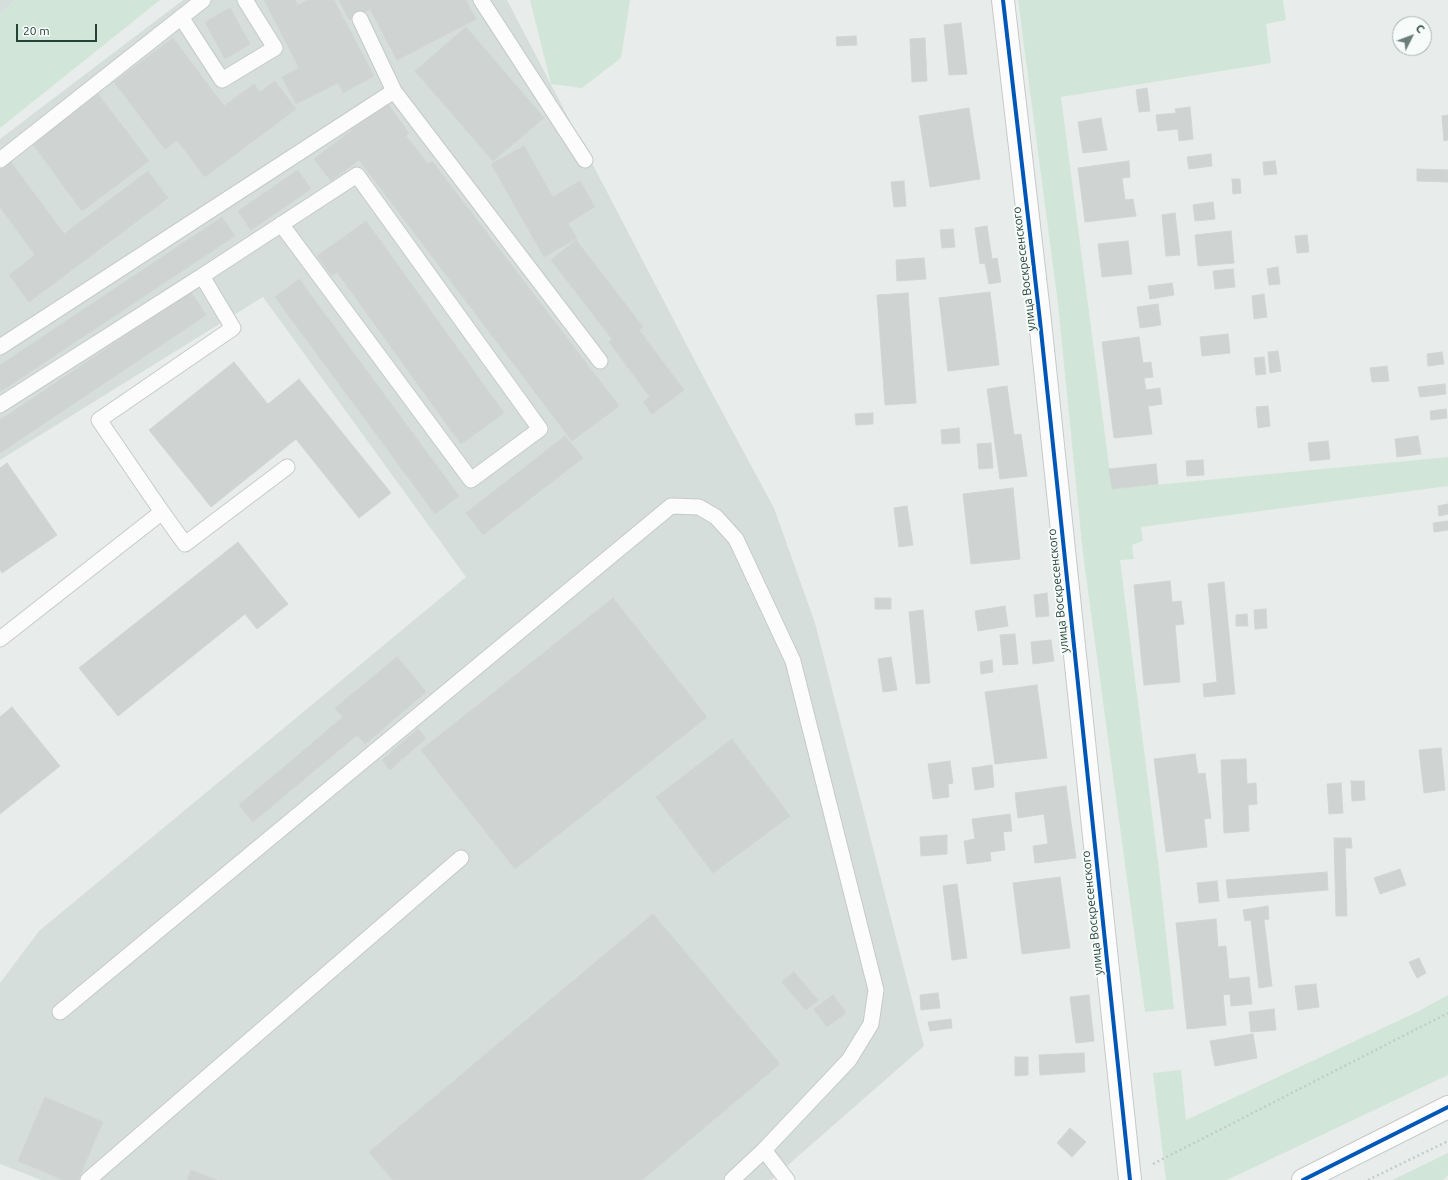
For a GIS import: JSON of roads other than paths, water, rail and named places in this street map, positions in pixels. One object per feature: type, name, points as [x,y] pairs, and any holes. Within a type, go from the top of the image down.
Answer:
[{"type":"street","name":"улица Воскресенского","points":[[1003,0],[1040,321],[1130,1178]]},
{"type":"street","points":[[1303,1180],[1448,1107]]},
{"type":"lane","points":[[0,160],[203,0]]},
{"type":"lane","points":[[181,17],[222,80],[274,48],[246,0]]},
{"type":"lane","points":[[481,0],[585,160]]},
{"type":"lane","points":[[360,19],[394,91],[600,361]]},
{"type":"lane","points":[[0,347],[394,91]]},
{"type":"lane","points":[[0,405],[202,276],[281,224],[356,175],[540,429],[471,480],[281,224]]},
{"type":"lane","points":[[202,276],[233,328],[99,420],[185,544],[287,467]]},
{"type":"lane","points":[[60,1012],[671,506],[699,507],[716,517],[736,539],[793,661],[876,990],[871,1024],[849,1060],[764,1150],[732,1180]]},
{"type":"lane","points":[[0,639],[162,512]]},
{"type":"lane","points":[[88,1180],[461,858]]},
{"type":"lane","points":[[764,1150],[787,1180]]}]
